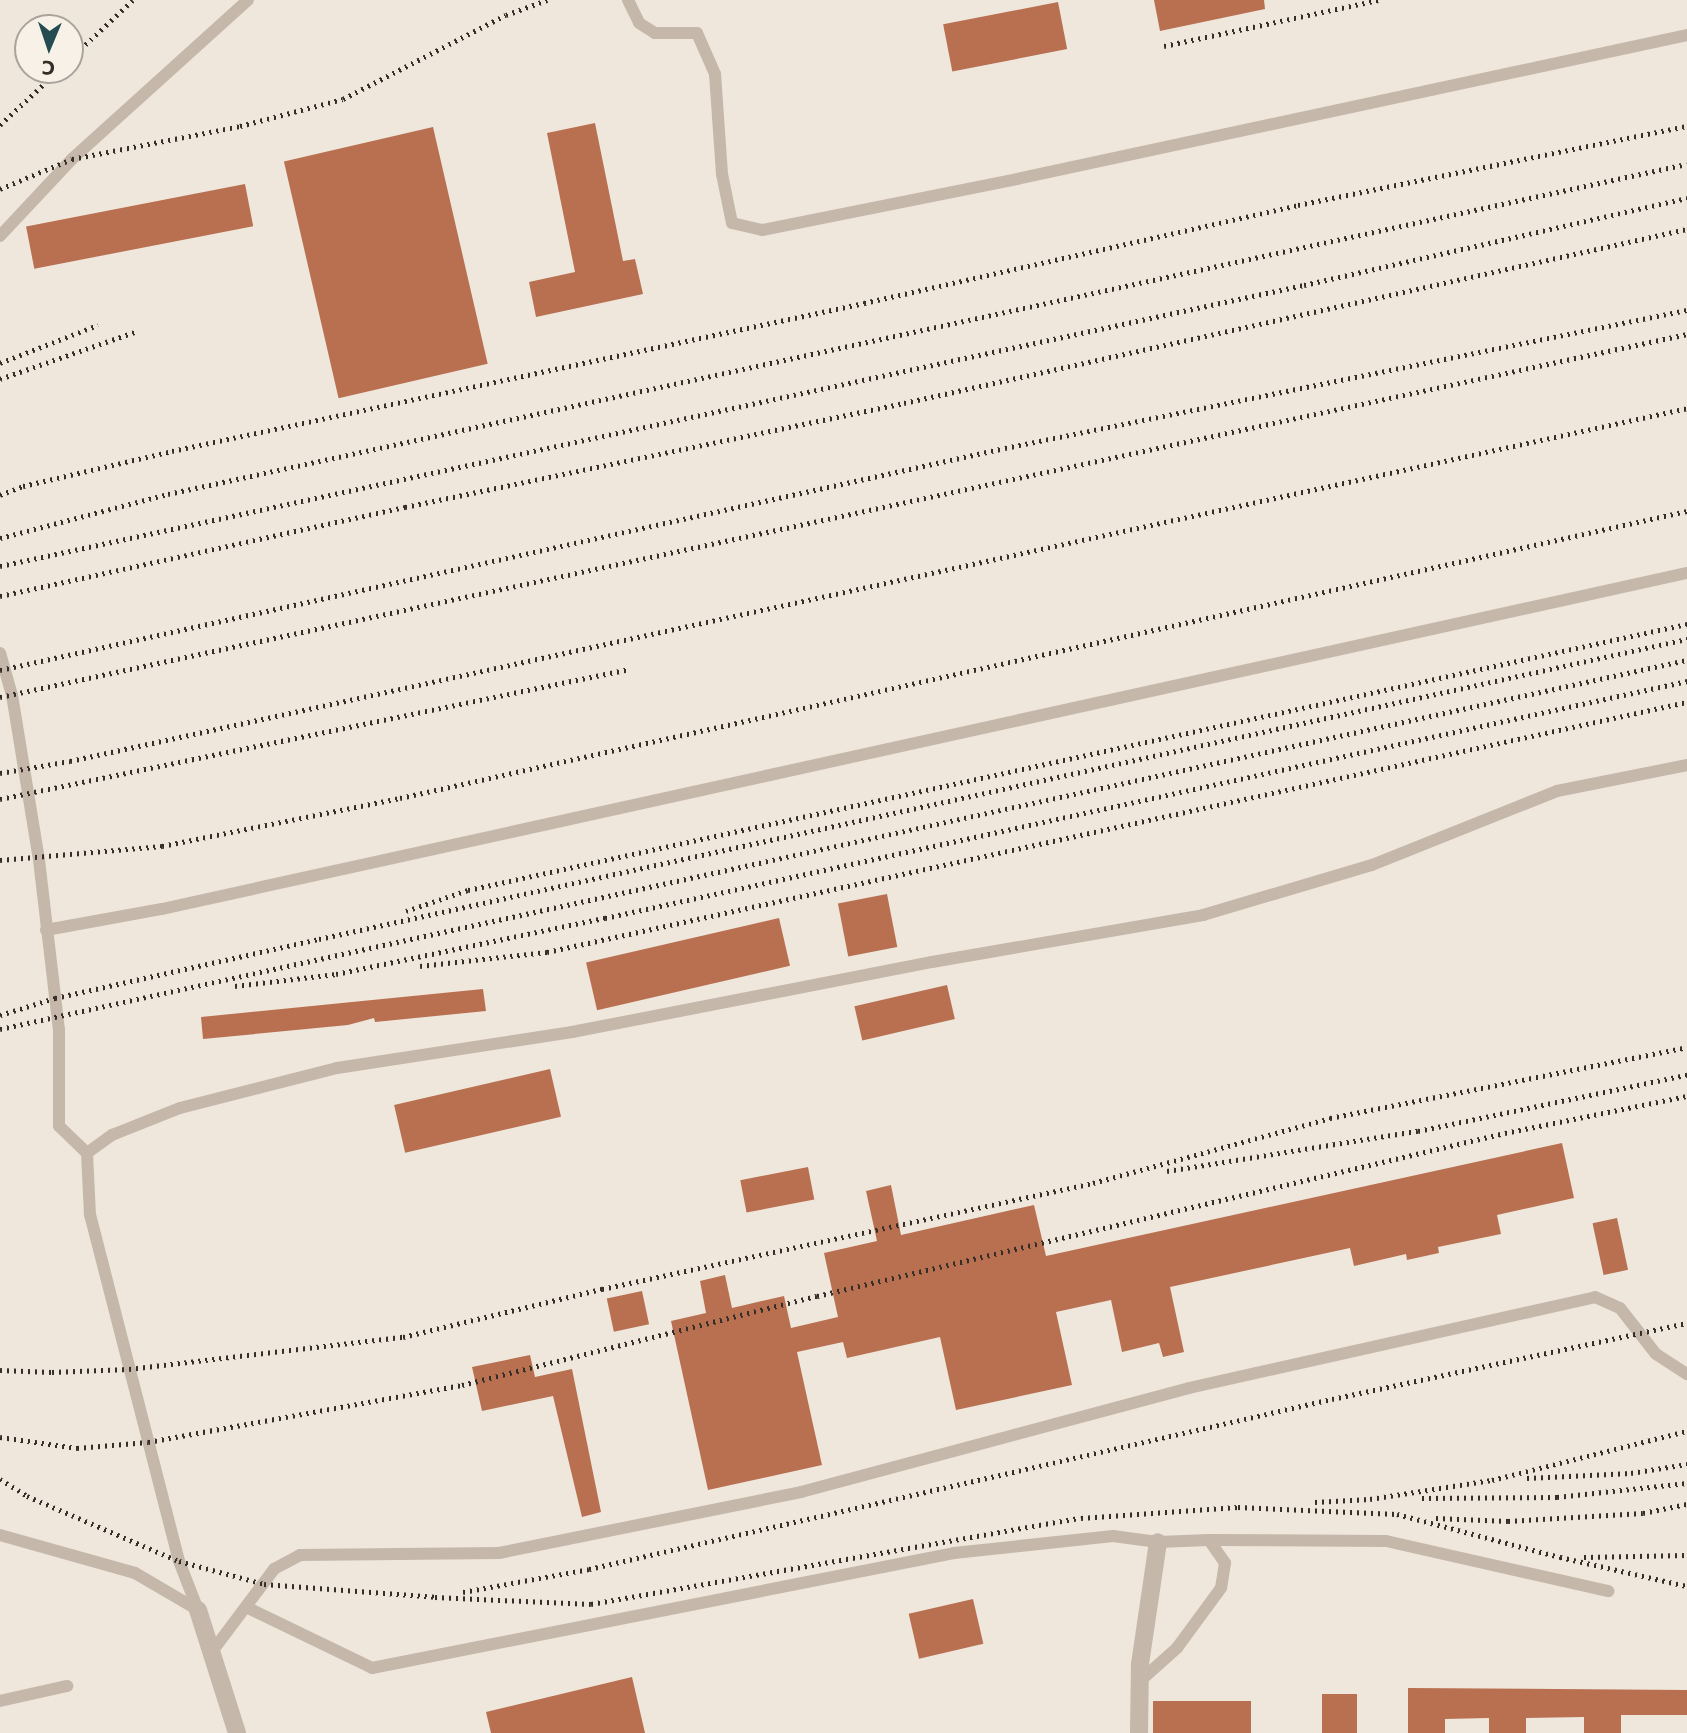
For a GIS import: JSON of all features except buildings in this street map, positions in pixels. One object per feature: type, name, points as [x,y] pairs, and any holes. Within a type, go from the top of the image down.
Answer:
[{"type":"street","points":[[1139,1733],[1140,1681],[1158,1542]]},
{"type":"street","points":[[198,1610],[237,1733]]},
{"type":"lane","points":[[0,236],[72,159],[248,0]]},
{"type":"lane","points":[[628,0],[639,23],[655,33],[697,33],[715,74],[722,174],[732,223],[762,230],[1017,179],[1687,35]]},
{"type":"lane","points":[[46,930],[162,909],[1687,573]]},
{"type":"lane","points":[[0,653],[12,695],[38,860],[59,1030],[59,1126],[87,1153],[90,1215],[178,1562],[198,1610]]},
{"type":"lane","points":[[87,1153],[113,1135],[180,1108],[337,1068],[572,1032],[932,962],[1202,915],[1372,865],[1556,791],[1687,765]]},
{"type":"lane","points":[[212,1653],[274,1569],[300,1555],[499,1553],[801,1492],[1189,1388],[1595,1297],[1620,1308],[1656,1354],[1687,1374]]},
{"type":"lane","points":[[0,1535],[135,1573],[198,1610]]},
{"type":"lane","points":[[246,1607],[372,1668],[954,1553],[1113,1536],[1158,1542],[1209,1539],[1386,1541],[1608,1591]]},
{"type":"lane","points":[[1140,1681],[1178,1648],[1221,1588],[1225,1563],[1209,1539]]},
{"type":"lane","points":[[0,1701],[67,1686]]},
{"type":"railway","points":[[84,46],[133,0]]},
{"type":"railway","points":[[0,189],[72,159],[240,126],[343,99],[506,15],[547,0]]},
{"type":"railway","points":[[1164,46],[1378,0]]},
{"type":"railway","points":[[0,125],[44,84]]},
{"type":"railway","points":[[0,495],[23,486],[172,451],[864,303],[1298,205],[1687,126]]},
{"type":"railway","points":[[0,538],[168,494],[1687,164]]},
{"type":"railway","points":[[0,566],[1304,285],[1687,198]]},
{"type":"railway","points":[[0,596],[405,507],[904,403],[1687,229]]},
{"type":"railway","points":[[0,670],[1005,448],[1687,310]]},
{"type":"railway","points":[[0,363],[98,325]]},
{"type":"railway","points":[[0,379],[135,332]]},
{"type":"railway","points":[[0,697],[1687,334]]},
{"type":"railway","points":[[0,773],[70,761],[1687,408]]},
{"type":"railway","points":[[0,860],[162,846],[400,798],[1687,511]]},
{"type":"railway","points":[[406,911],[468,890],[1687,624]]},
{"type":"railway","points":[[0,1015],[55,998],[319,939],[1687,639]]},
{"type":"railway","points":[[0,1029],[1687,660]]},
{"type":"railway","points":[[0,799],[630,669]]},
{"type":"railway","points":[[235,986],[336,974],[605,918],[1687,681]]},
{"type":"railway","points":[[420,966],[547,952],[1687,702]]},
{"type":"railway","points":[[0,1370],[52,1372],[129,1369],[403,1337],[602,1289],[1093,1183],[1330,1118],[1687,1047]]},
{"type":"railway","points":[[1167,1171],[1418,1131],[1687,1075]]},
{"type":"railway","points":[[0,1437],[77,1448],[148,1442],[462,1385],[817,1296],[1505,1133],[1687,1096]]},
{"type":"railway","points":[[463,1592],[589,1569],[1332,1399],[1687,1323]]},
{"type":"railway","points":[[1315,1502],[1370,1499],[1492,1480],[1687,1431]]},
{"type":"railway","points":[[1527,1478],[1631,1473],[1687,1464]]},
{"type":"railway","points":[[0,1479],[27,1496],[179,1561],[264,1584],[435,1597],[591,1604],[1081,1518],[1238,1507],[1397,1514],[1560,1557],[1687,1586]]},
{"type":"railway","points":[[1422,1498],[1557,1497],[1687,1483]]},
{"type":"railway","points":[[1436,1518],[1508,1521],[1643,1513],[1687,1504]]},
{"type":"railway","points":[[1584,1557],[1687,1555]]}]
